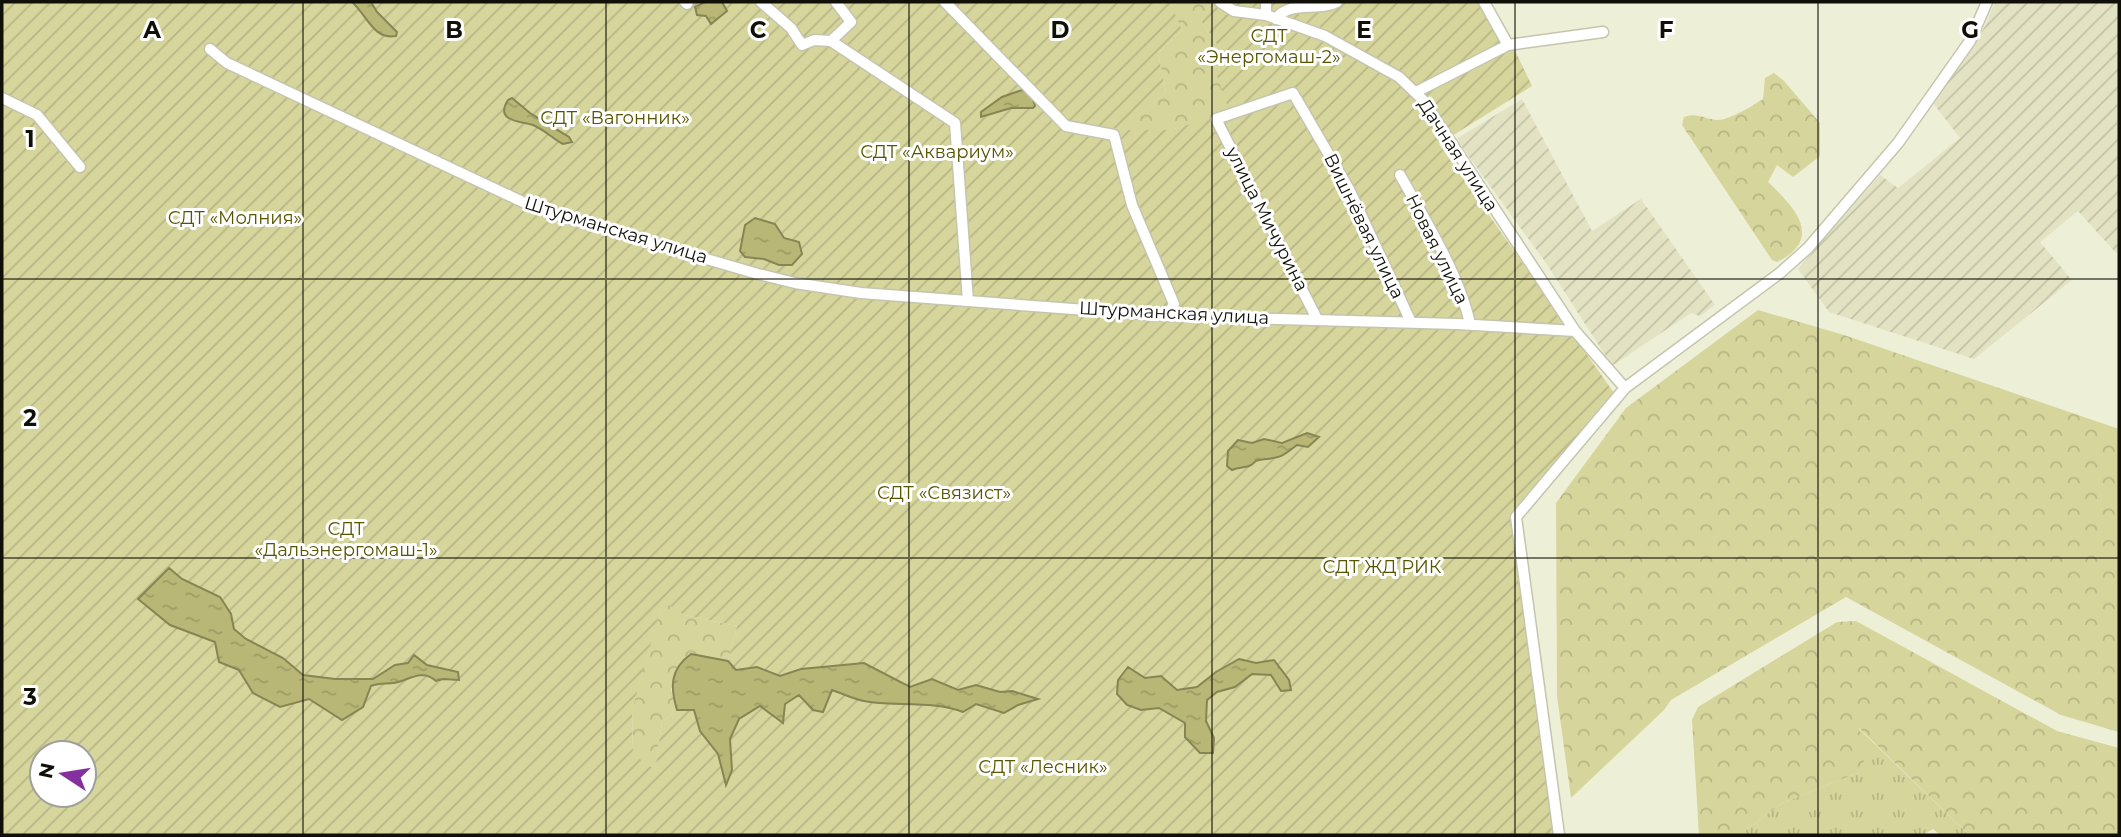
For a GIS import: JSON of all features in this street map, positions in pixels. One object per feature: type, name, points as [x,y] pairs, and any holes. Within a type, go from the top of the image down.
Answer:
[{"type":"street","points":[[761,2],[791,28],[802,44],[814,40],[831,41],[955,123],[968,301]]},
{"type":"street","points":[[831,41],[851,22],[836,2]]},
{"type":"street","points":[[945,2],[1066,125],[1114,135],[1132,205],[1174,304],[1167,316]]},
{"type":"street","name":"Дачная улица","points":[[1220,2],[1234,11],[1266,15],[1325,36],[1399,77],[1416,92],[1575,331]]},
{"type":"street","points":[[1266,2],[1266,15]]},
{"type":"street","points":[[1276,19],[1289,9],[1331,5],[1337,2]]},
{"type":"street","points":[[1484,2],[1508,45]]},
{"type":"street","points":[[1559,835],[1516,517],[1625,388],[1780,273],[1808,248],[1898,143],[1970,40],[1987,2]]},
{"type":"street","points":[[1416,92],[1508,45],[1603,32]]},
{"type":"street","name":"Штурманская улица","points":[[209,49],[227,63],[280,89],[481,183],[566,218],[758,275],[795,283],[861,293],[1167,316],[1470,324],[1575,331]]},
{"type":"street","name":"Вишнёвая улица","points":[[1216,119],[1293,93],[1350,191],[1411,322]]},
{"type":"street","points":[[2,98],[37,115],[80,167]]},
{"type":"street","name":"улица Мичурина","points":[[1216,119],[1317,319]]},
{"type":"street","name":"Новая улица","points":[[1400,175],[1466,302],[1470,324]]},
{"type":"street","points":[[1575,331],[1625,388]]},
{"type":"shaded area","points":[[1995,2],[2119,2],[2119,160],[2116,162],[2119,167],[2119,250],[2116,253],[2078,211],[2040,242],[2072,280],[1974,359],[1829,312],[1798,269],[1880,175],[1898,188],[1960,138],[1933,103],[1984,28]]},
{"type":"shaded area","points":[[1522,99],[1592,231],[1641,199],[1715,305],[1700,316],[1691,313],[1612,366],[1546,263],[1456,139]]},
{"type":"green space","points":[[2,2],[1182,2],[1177,5],[1175,14],[1182,30],[1158,53],[1166,92],[1122,130],[1169,130],[1230,113],[1215,70],[1225,56],[1201,21],[1216,2],[1489,2],[1532,86],[1439,144],[1621,403],[1519,516],[1563,835],[2,835]],"holes":[[[745,226],[784,238],[779,265],[740,251]],[[1292,438],[1297,445],[1280,456],[1239,467],[1252,443]],[[169,568],[231,614],[234,629],[246,639],[283,658],[303,675],[335,679],[373,679],[395,665],[408,663],[414,656],[427,665],[457,672],[459,680],[420,676],[378,683],[371,686],[363,707],[253,693],[239,670],[219,662],[215,642],[170,625]],[[663,601],[684,615],[737,626],[728,661],[736,670],[757,667],[780,676],[801,669],[864,663],[910,687],[932,679],[958,690],[976,685],[1000,692],[1012,691],[1036,700],[1018,705],[1004,713],[976,704],[963,712],[929,705],[869,702],[832,690],[813,709],[800,695],[785,704],[760,706],[739,718],[730,739],[732,770],[727,784],[718,754],[700,731],[694,710],[677,710],[662,722],[655,770],[633,754],[632,710]],[[1239,659],[1256,663],[1274,660],[1291,690],[1281,691],[1271,675],[1252,674],[1235,687],[1217,692],[1207,700],[1206,721],[1214,738],[1213,753],[1201,753],[1185,724],[1159,708],[1141,710],[1145,679],[1161,676],[1177,690],[1197,687]]]},
{"type":"green space","points":[[1217,2],[1201,21],[1225,56],[1231,114],[1169,130],[1121,130],[1166,92],[1158,53],[1182,30],[1174,14],[1177,4]]},
{"type":"green space","points":[[1774,73],[1820,123],[1820,156],[1793,177],[1777,165],[1768,182],[1795,212],[1802,233],[1800,243],[1777,262],[1772,260],[1682,125],[1684,117],[1688,116],[1722,120],[1747,109],[1763,99],[1765,78]]},
{"type":"green space","points":[[1758,310],[1844,335],[2119,429],[2119,732],[2061,715],[1846,597],[1671,700],[1664,710],[1571,798],[1557,696],[1556,503],[1626,408]]},
{"type":"green space","points":[[663,600],[684,615],[737,626],[728,661],[691,654],[671,689],[677,710],[662,722],[655,771],[633,754],[632,709]]},
{"type":"green space","points":[[1856,621],[2057,731],[2119,748],[2119,835],[1969,835],[1858,727],[1867,751],[1860,772],[1782,803],[1739,835],[1699,835],[1692,720],[1698,707],[1837,622]]},
{"type":"green space","points":[[1856,726],[1969,835],[1940,835],[1933,829],[1923,835],[1739,835],[1782,803],[1860,772]]},
{"type":"water","points":[[352,2],[371,2],[397,32],[396,36],[388,36],[376,30]]},
{"type":"water","points":[[705,2],[722,2],[727,11],[711,24],[706,16],[697,15],[695,7]]},
{"type":"water","points":[[1022,90],[1031,94],[1035,106],[1033,108],[1011,108],[981,117],[981,112],[1002,97]]},
{"type":"water","points":[[512,98],[530,113],[569,137],[572,142],[563,144],[533,125],[507,117],[504,113],[505,107]]},
{"type":"water","points":[[755,218],[775,224],[784,238],[799,242],[802,254],[792,265],[779,265],[764,259],[745,257],[740,251],[745,225]]},
{"type":"water","points":[[1307,433],[1319,437],[1308,447],[1297,445],[1280,457],[1257,460],[1247,467],[1232,470],[1227,466],[1228,451],[1238,440],[1252,443],[1264,439],[1282,443]]},
{"type":"water","points":[[169,568],[182,579],[220,597],[231,614],[234,629],[246,639],[283,658],[303,675],[335,679],[373,679],[395,665],[408,663],[414,655],[427,665],[458,672],[459,680],[436,681],[420,675],[394,683],[371,686],[363,707],[342,720],[309,699],[280,707],[253,693],[239,670],[219,662],[215,642],[170,625],[138,599]]},
{"type":"water","points":[[691,654],[728,661],[736,670],[757,667],[780,676],[801,669],[864,663],[910,687],[932,679],[958,690],[976,685],[1038,699],[1004,713],[976,704],[963,712],[929,705],[865,701],[832,690],[823,712],[813,710],[799,695],[785,704],[783,723],[760,706],[739,719],[730,739],[732,770],[726,785],[718,754],[700,731],[694,710],[677,710],[673,686],[675,672]]},
{"type":"water","points":[[1239,659],[1256,663],[1274,660],[1289,680],[1291,690],[1281,691],[1271,675],[1252,674],[1235,687],[1217,692],[1207,700],[1206,721],[1214,738],[1213,753],[1200,753],[1185,737],[1185,723],[1159,708],[1141,710],[1127,705],[1117,694],[1118,680],[1128,667],[1145,678],[1161,676],[1177,690],[1197,687]]},
{"type":"park label","name":"СДТ «Энергомаш-2»","points":[[1269,46]]},
{"type":"park label","name":"СДТ «Вагонник»","points":[[615,118]]},
{"type":"park label","name":"СДТ «Аквариум»","points":[[937,152]]},
{"type":"park label","name":"СДТ «Молния»","points":[[235,218]]},
{"type":"park label","name":"СДТ «Связист»","points":[[944,493]]},
{"type":"park label","name":"СДТ «Дальэнергомаш-1»","points":[[346,539]]},
{"type":"park label","name":"СДТ ЖД РИК","points":[[1382,567]]},
{"type":"park label","name":"СДТ «Лесник»","points":[[1043,767]]}]
